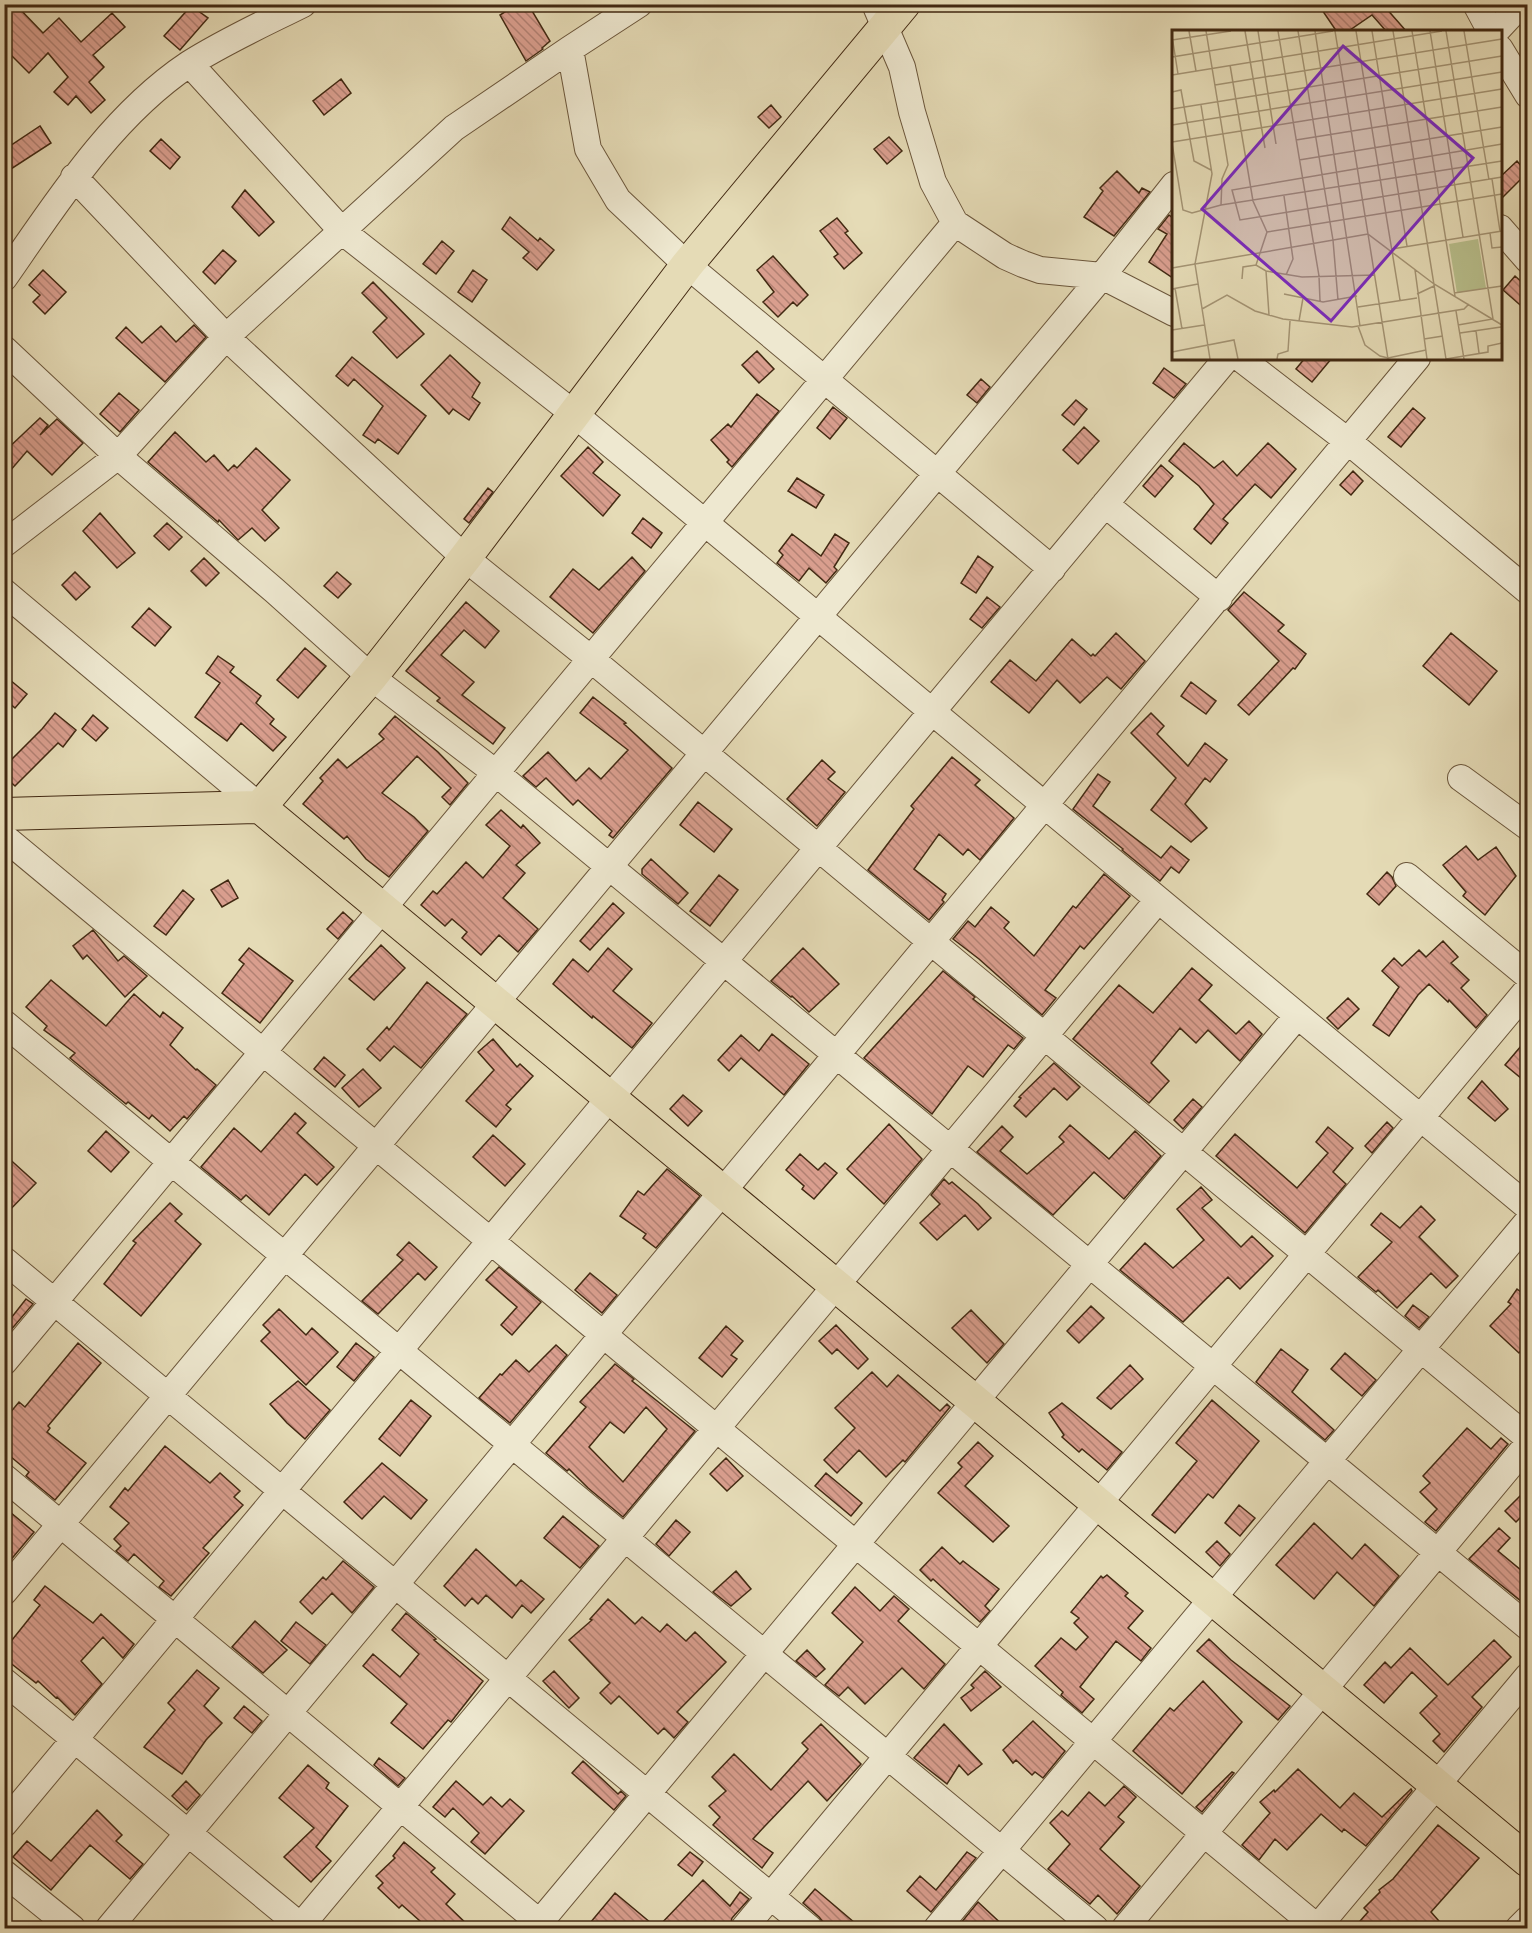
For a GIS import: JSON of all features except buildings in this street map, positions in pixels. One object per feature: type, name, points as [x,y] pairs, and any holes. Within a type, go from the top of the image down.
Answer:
[{"type":"main road","points":[[260,807],[371,677],[465,558],[573,413],[879,17],[904,4]]},
{"type":"main road","points":[[4,814],[260,807],[1527,1861]]},
{"type":"street","points":[[4,278],[74,177],[141,104],[189,64],[303,4]]},
{"type":"street","points":[[4,544],[118,456],[226,337],[454,128],[639,4]]},
{"type":"street","points":[[1476,4],[1492,30]]},
{"type":"street","points":[[1495,30],[1521,4]]},
{"type":"street","points":[[879,17],[902,67],[933,182],[955,222],[1005,256],[1023,264],[1040,270],[1102,276],[1172,312]]},
{"type":"street","points":[[570,49],[588,149],[593,162],[618,200],[687,266],[1052,569]]},
{"type":"street","points":[[1502,52],[1527,95]]},
{"type":"street","points":[[189,64],[343,232],[573,413],[1527,1207]]},
{"type":"street","points":[[74,177],[226,337],[465,558],[591,659],[1527,1438]]},
{"type":"street","points":[[4,1592],[938,474],[1102,276],[1172,186]]},
{"type":"street","points":[[4,1362],[955,222]]},
{"type":"street","points":[[1502,230],[1527,260]]},
{"type":"street","points":[[4,350],[118,456],[371,677],[496,773],[1527,1627]]},
{"type":"street","points":[[4,1824],[1225,360]]},
{"type":"street","points":[[1243,360],[1349,442],[1527,591]]},
{"type":"street","points":[[109,1929],[1415,360]]},
{"type":"street","points":[[1105,504],[1219,598]]},
{"type":"street","points":[[4,592],[260,807]]},
{"type":"street","points":[[1461,778],[1527,827]]},
{"type":"street","points":[[7,845],[263,1052],[1317,1928],[1527,1676]]},
{"type":"street","points":[[1407,876],[1527,976]]},
{"type":"street","points":[[4,1681],[301,1928],[1158,900]]},
{"type":"street","points":[[744,1929],[1527,989]]},
{"type":"street","points":[[4,1478],[401,1808],[540,1927],[647,1794],[1297,1016]]},
{"type":"street","points":[[4,1023],[1095,1929]]},
{"type":"street","points":[[937,1929],[1527,1221]]},
{"type":"street","points":[[4,1260],[809,1929]]},
{"type":"street","points":[[1125,1929],[1527,1444]]},
{"type":"street","points":[[4,1873],[72,1929]]},
{"type":"street","points":[[1520,1929],[1527,1919]]}]
